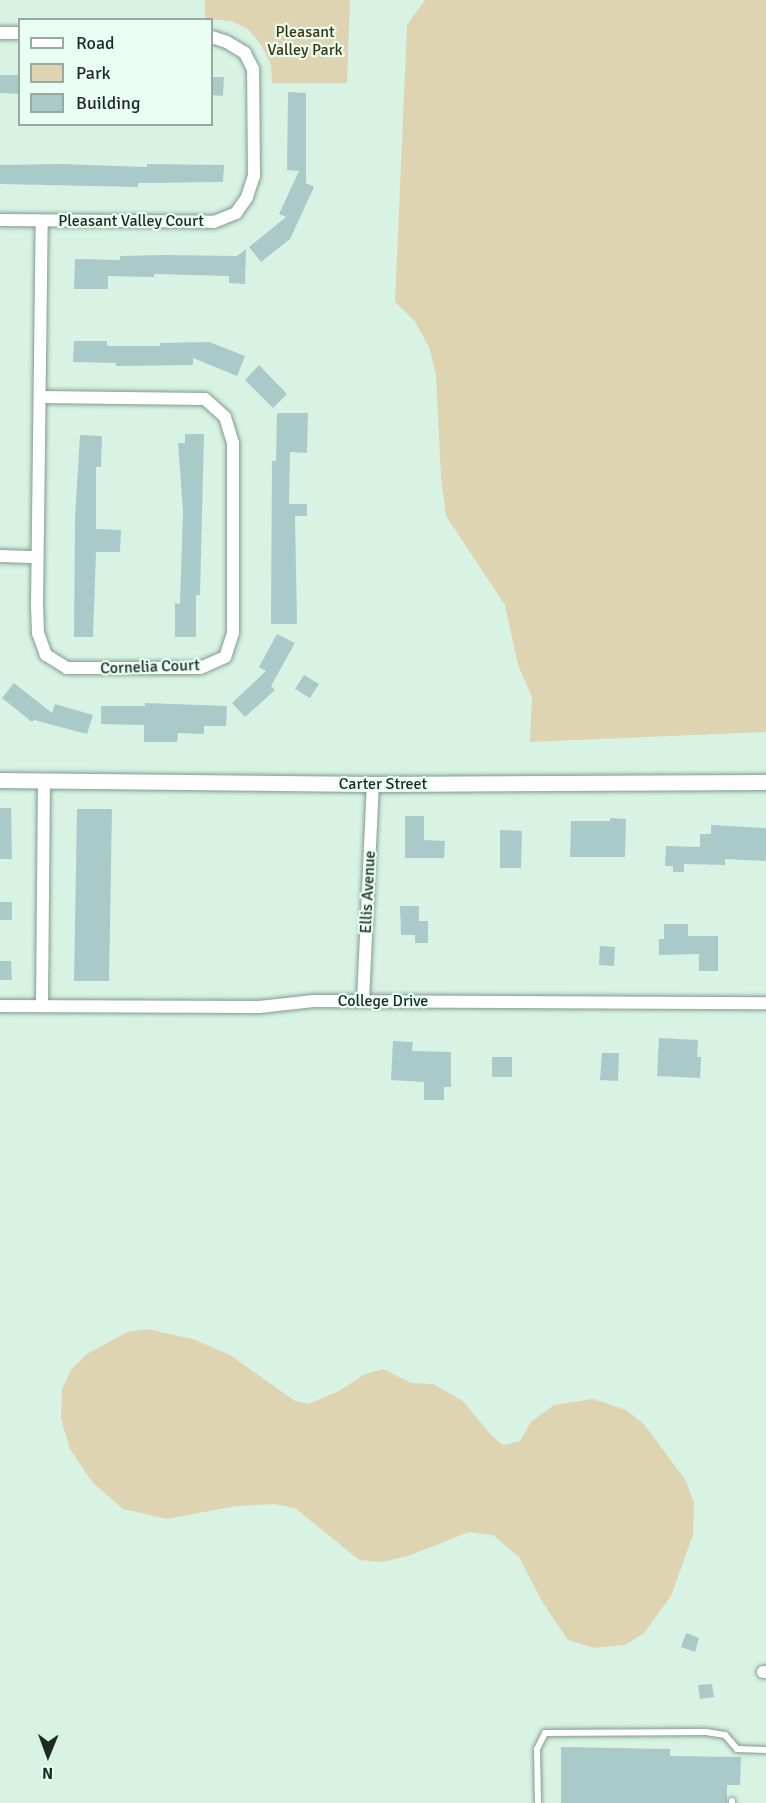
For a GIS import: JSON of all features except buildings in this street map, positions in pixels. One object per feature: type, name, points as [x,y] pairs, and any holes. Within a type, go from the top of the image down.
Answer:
[{"type":"street","points":[[0,33],[18,33]]},
{"type":"street","name":"Pleasant Valley Court","points":[[0,220],[214,222],[236,213],[247,197],[254,176],[253,69],[245,54],[227,42],[213,37]]},
{"type":"street","name":"Cornelia Court","points":[[40,397],[205,399],[225,417],[233,443],[233,633],[225,657],[200,668],[67,669],[46,655],[38,633],[37,556],[42,220]]},
{"type":"street","points":[[0,556],[37,556]]},
{"type":"street","name":"Carter Street","points":[[0,780],[373,784],[766,782]]},
{"type":"street","points":[[42,1006],[44,781]]},
{"type":"street","name":"Ellis Avenue","points":[[363,1001],[373,784]]},
{"type":"street","name":"College Drive","points":[[0,1006],[259,1007],[314,1001],[766,1003]]},
{"type":"lane","points":[[538,1803],[537,1749],[544,1733],[706,1732],[725,1735],[737,1749],[766,1750]]},
{"type":"green space","name":"Pleasant Valley Park","points":[[205,0],[350,0],[347,83],[272,83],[271,65],[262,46],[248,29],[231,21],[205,18]]},
{"type":"green space","points":[[425,0],[766,0],[766,732],[530,742],[532,697],[518,665],[505,605],[446,516],[441,477],[436,375],[429,347],[414,320],[395,302],[407,25]]},
{"type":"green space","points":[[147,1329],[193,1339],[230,1355],[295,1401],[308,1404],[339,1391],[365,1374],[383,1369],[411,1383],[433,1384],[463,1401],[491,1435],[503,1445],[520,1441],[531,1422],[554,1405],[593,1399],[626,1410],[644,1424],[686,1481],[694,1503],[693,1535],[671,1596],[644,1633],[625,1645],[594,1648],[568,1640],[543,1603],[519,1557],[493,1535],[469,1532],[411,1555],[383,1562],[359,1560],[295,1508],[275,1504],[236,1506],[167,1519],[123,1509],[92,1482],[70,1449],[61,1419],[62,1389],[71,1370],[87,1354],[127,1332]]}]
